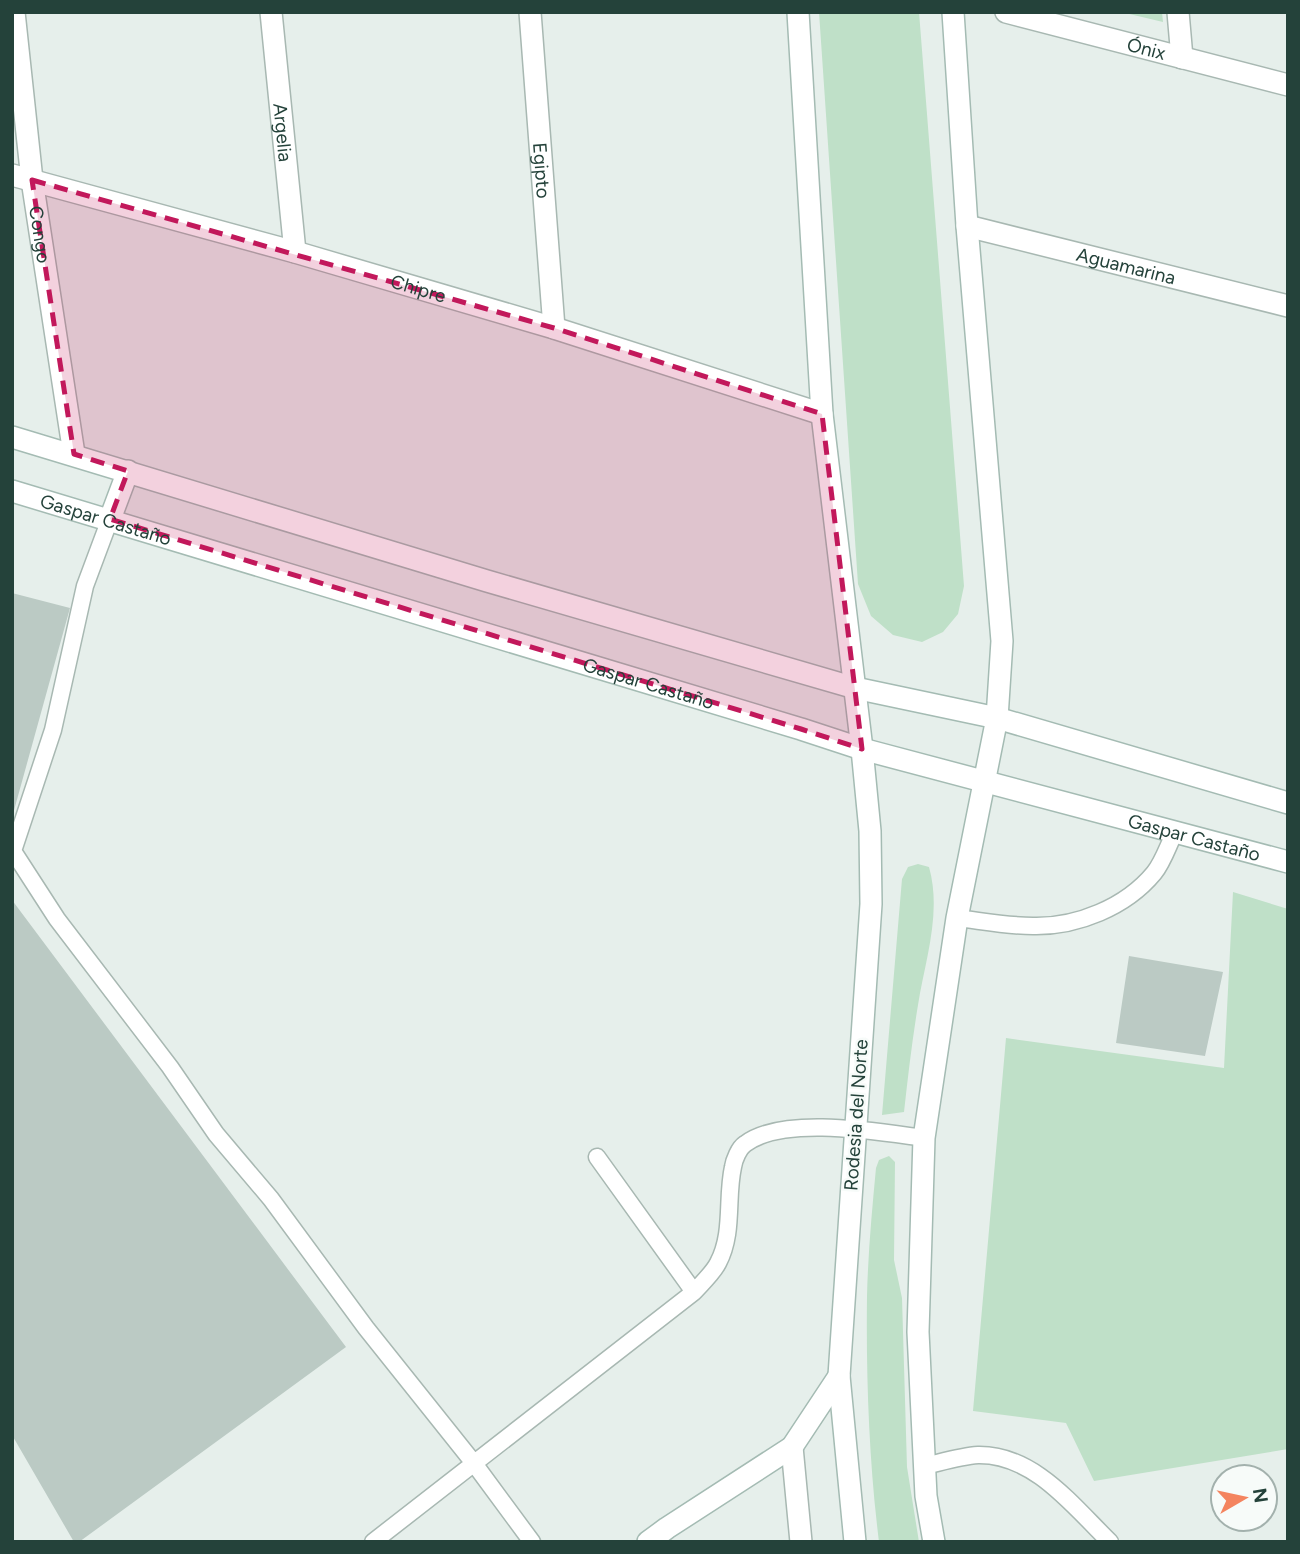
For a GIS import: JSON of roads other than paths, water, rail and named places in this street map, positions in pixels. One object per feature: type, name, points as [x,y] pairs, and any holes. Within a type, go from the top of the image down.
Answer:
[{"type":"street","name":"Congo","points":[[15,12],[22,177],[74,454]]},
{"type":"street","name":"Argelia","points":[[271,12],[295,252]]},
{"type":"street","name":"Egipto","points":[[530,12],[554,328]]},
{"type":"street","name":"Rodesia del Norte","points":[[798,12],[822,414],[870,831],[871,904],[839,1376],[855,1542]]},
{"type":"street","points":[[934,1542],[926,1496],[918,1332],[924,1138],[957,918],[997,718],[1002,640],[967,226],[953,12]]},
{"type":"street","name":"Ónix","points":[[1006,12],[1288,85]]},
{"type":"street","points":[[1178,12],[1182,58]]},
{"type":"street","name":"Chipre","points":[[22,177],[295,252],[554,328],[822,414]]},
{"type":"street","name":"Aguamarina","points":[[967,226],[1288,306]]},
{"type":"street","points":[[12,437],[855,688],[997,718],[1288,803]]},
{"type":"street","points":[[110,519],[128,471]]},
{"type":"street","name":"Gaspar Castaño","points":[[12,491],[862,749],[1174,834],[1288,862]]},
{"type":"street","points":[[648,1542],[792,1447],[839,1376]]},
{"type":"street","points":[[792,1447],[801,1542]]},
{"type":"lane","points":[[110,519],[85,586],[53,730],[13,852],[57,919],[170,1067],[216,1134],[271,1199],[366,1328],[473,1462],[532,1542]]},
{"type":"lane","points":[[957,918],[1034,926],[1064,924],[1097,914],[1125,900],[1143,885],[1156,871],[1174,834]]},
{"type":"lane","points":[[373,1542],[694,1292],[718,1262],[728,1232],[733,1166],[742,1145],[761,1134],[786,1129],[855,1129],[924,1138]]},
{"type":"lane","points":[[597,1157],[694,1292]]},
{"type":"lane","points":[[925,1466],[975,1455],[1012,1460],[1042,1479],[1110,1542]]}]
